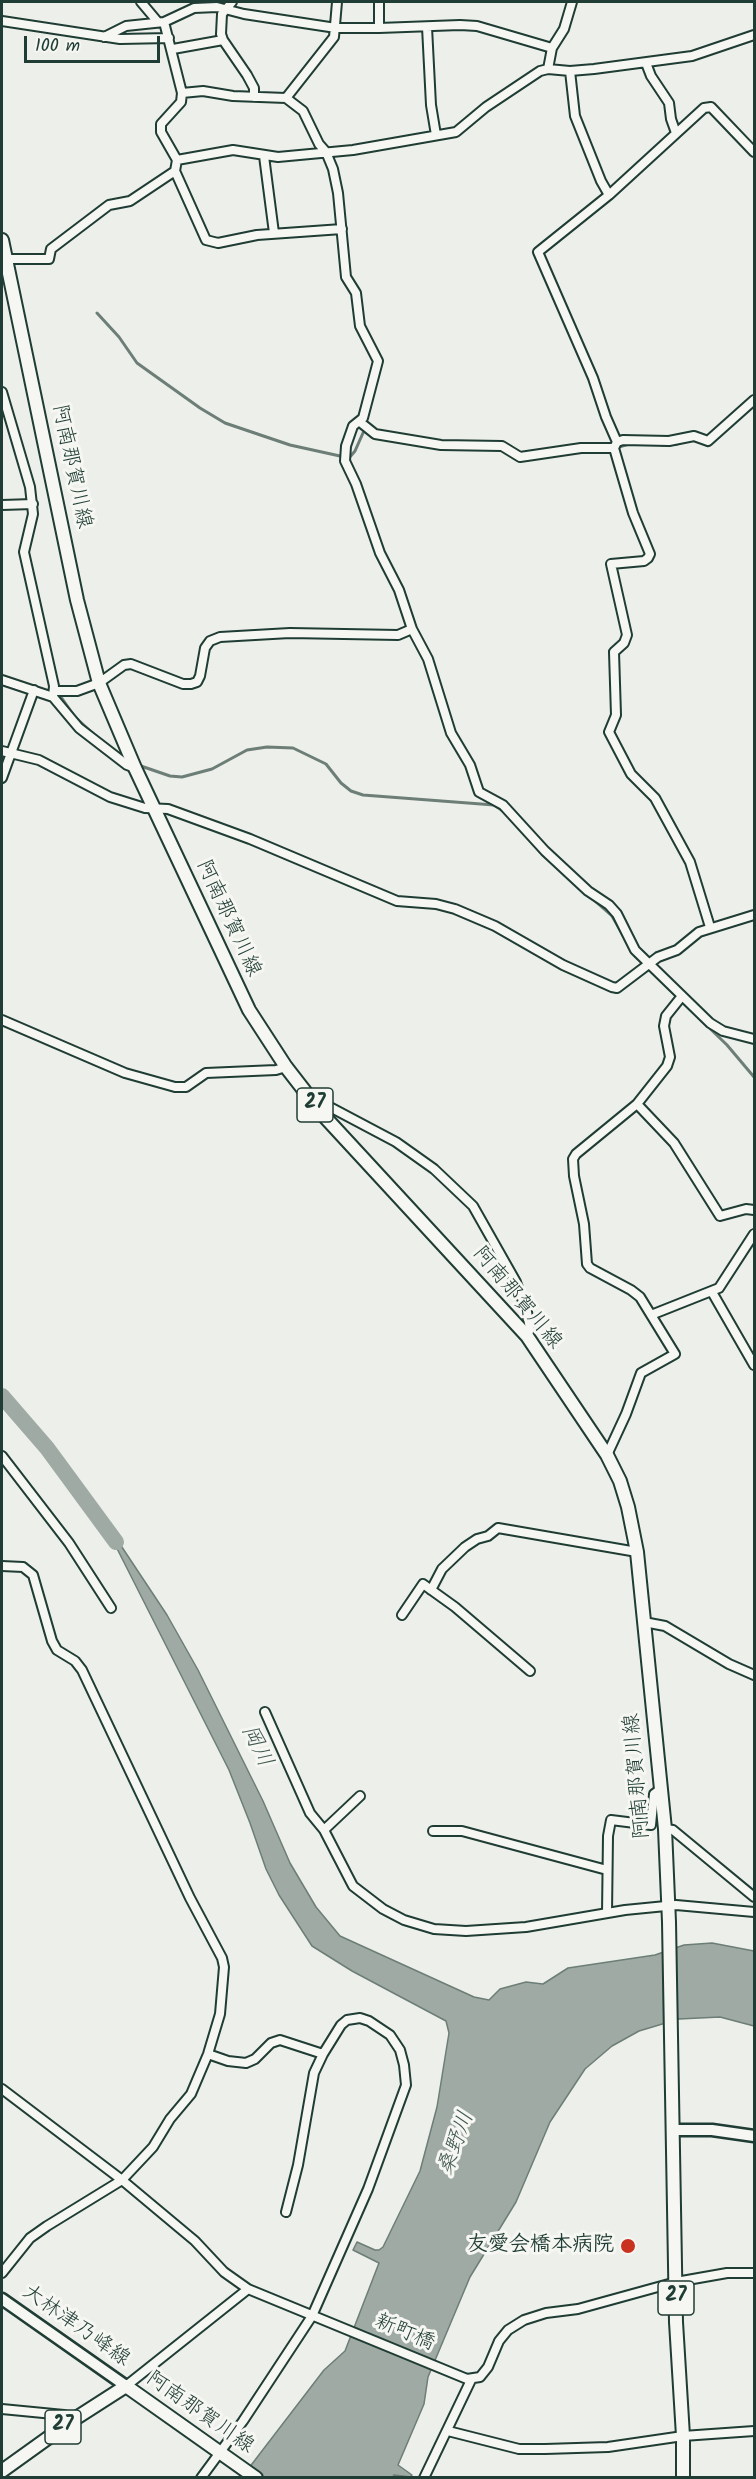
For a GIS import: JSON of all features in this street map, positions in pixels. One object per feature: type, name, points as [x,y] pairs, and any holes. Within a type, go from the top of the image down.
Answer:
[{"type":"main road","name":"阿南那賀川線","points":[[2,240],[87,645],[99,683],[135,768],[249,1010],[286,1067],[316,1106],[527,1336],[606,1455],[620,1481],[628,1507],[636,1552],[665,1829],[669,1906],[676,2282],[683,2478]]},
{"type":"main road","points":[[673,2124],[749,2135]]},
{"type":"main road","name":"大林津乃峰線","points":[[2,2299],[126,2386]]},
{"type":"main road","name":"阿南那賀川線","points":[[2,2471],[73,2420],[126,2386],[256,2478]]},
{"type":"street","points":[[141,2],[161,22],[173,49],[182,93],[181,102],[161,124],[161,132],[177,160],[175,171],[206,240],[218,243],[274,233],[342,229]]},
{"type":"street","points":[[232,2],[222,14],[222,40],[247,75],[254,88],[254,97]]},
{"type":"street","points":[[286,98],[334,37],[337,2]]},
{"type":"street","points":[[379,2],[379,28]]},
{"type":"street","points":[[548,69],[552,48],[564,29],[572,2]]},
{"type":"street","points":[[104,37],[126,26],[161,22],[186,5],[226,8],[244,14],[336,28],[477,26],[552,48]]},
{"type":"street","points":[[2,21],[120,39],[169,38]]},
{"type":"street","points":[[427,27],[431,105],[436,135]]},
{"type":"street","points":[[177,160],[233,150],[264,156],[353,150],[456,132],[486,107],[531,76],[548,69],[570,71],[692,56],[754,35]]},
{"type":"street","points":[[173,49],[222,40]]},
{"type":"street","points":[[646,63],[651,76],[669,103],[676,134]]},
{"type":"street","points":[[570,71],[575,116],[601,181],[609,195]]},
{"type":"street","points":[[182,93],[203,91],[286,98],[303,111],[326,152],[333,169],[338,193],[346,277],[356,293],[360,326],[378,361],[375,379],[360,422],[353,426],[346,446],[345,461],[356,484],[380,553],[399,590],[412,629],[428,659],[452,733],[470,765],[479,792],[503,805],[545,851],[588,891],[609,905],[617,914],[635,950],[647,966],[680,999],[723,1031],[754,1039]]},
{"type":"street","points":[[710,927],[690,862],[655,798],[631,774],[609,732],[610,724],[616,716],[614,652],[624,643],[627,635],[611,564],[644,561],[650,554],[633,513],[616,445],[593,378],[538,252],[609,195],[704,108],[711,107],[754,152]]},
{"type":"street","points":[[264,156],[274,233]]},
{"type":"street","points":[[5,259],[49,259],[51,249],[109,205],[130,201],[175,171]]},
{"type":"street","points":[[2,392],[33,504],[24,552],[54,694],[78,728],[111,754],[135,768]]},
{"type":"street","points":[[360,422],[375,434],[441,445],[502,446],[520,457],[616,445],[623,440],[669,441],[694,436],[708,441],[754,400]]},
{"type":"street","points":[[2,505],[33,504]]},
{"type":"street","points":[[2,680],[54,694],[77,691],[99,683],[124,665],[130,664],[183,684],[191,684],[197,682],[200,676],[205,648],[210,641],[220,637],[290,633],[398,635],[412,629]]},
{"type":"street","points":[[2,778],[5,752],[34,690]]},
{"type":"street","points":[[5,752],[39,760],[110,797],[154,808],[168,808],[250,839],[396,901],[436,904],[455,909],[495,926],[549,958],[612,987],[617,988],[658,957],[677,950],[699,932],[754,915]]},
{"type":"street","points":[[606,1455],[626,1414],[641,1373],[675,1354],[651,1315],[632,1290],[590,1268],[587,1264],[584,1224],[573,1159],[576,1154],[637,1104],[667,1066],[670,1058],[664,1026],[666,1016],[680,999]]},
{"type":"street","points":[[2,1020],[124,1074],[175,1087],[186,1087],[206,1074],[276,1070],[286,1067]]},
{"type":"street","points":[[637,1104],[674,1143],[720,1216],[747,1209],[754,1210]]},
{"type":"street","points":[[316,1106],[328,1106],[396,1142],[434,1169],[473,1206],[516,1282],[527,1312],[530,1329],[527,1336]]},
{"type":"street","points":[[651,1315],[712,1292],[719,1287],[754,1234]]},
{"type":"street","points":[[712,1292],[754,1365]]},
{"type":"street","points":[[2,1456],[69,1543],[111,1608]]},
{"type":"street","points":[[431,1590],[442,1569],[465,1547],[477,1539],[488,1536],[498,1528],[636,1552]]},
{"type":"street","points":[[2,1566],[23,1567],[33,1575],[52,1641],[57,1650],[75,1661],[82,1670],[97,1706],[137,1782],[190,1898],[222,1961],[223,1992],[220,2014],[208,2054],[191,2094],[170,2119],[141,2162],[122,2180],[30,2238],[2,2273]]},
{"type":"street","points":[[402,1615],[419,1586],[423,1584],[530,1671]]},
{"type":"street","points":[[644,1622],[665,1626],[729,1664],[754,1675]]},
{"type":"street","points":[[265,1712],[310,1813],[324,1830],[353,1886],[404,1920],[434,1929],[466,1931],[526,1926],[669,1906],[695,1906],[754,1912]]},
{"type":"street","points":[[607,1913],[608,1836],[611,1820],[651,1825],[654,1794],[661,1789]]},
{"type":"street","points":[[324,1830],[360,1796]]},
{"type":"street","points":[[665,1829],[673,1830],[754,1897]]},
{"type":"street","points":[[433,1831],[462,1831],[607,1870]]},
{"type":"street","points":[[201,2478],[223,2454],[312,2316],[368,2188],[406,2085],[400,2050],[390,2035],[369,2021],[360,2018],[347,2020],[341,2025],[314,2073],[298,2165],[286,2212]]},
{"type":"street","points":[[208,2054],[228,2061],[246,2063],[255,2059],[270,2043],[280,2040],[323,2054]]},
{"type":"street","name":"新町橋","points":[[2,2089],[122,2180],[195,2241],[224,2272],[248,2289],[471,2380]]},
{"type":"street","points":[[749,2135],[754,2128]]},
{"type":"street","points":[[424,2478],[471,2380],[480,2377],[488,2367],[499,2341],[508,2330],[524,2320],[676,2282],[728,2273],[754,2273]]},
{"type":"street","points":[[126,2386],[248,2289]]},
{"type":"street","points":[[2,2409],[64,2415],[73,2420]]},
{"type":"street","points":[[448,2431],[519,2449],[608,2447],[683,2436],[754,2431]]},
{"type":"water","name":"桑野川","points":[[98,1511],[167,1615],[198,1670],[263,1801],[290,1863],[316,1907],[340,1936],[474,1997],[489,2000],[500,1989],[526,1982],[543,1984],[568,1968],[655,1955],[684,1945],[712,1943],[754,1951],[754,2026],[720,2017],[679,2019],[639,2031],[612,2046],[585,2069],[550,2122],[516,2202],[470,2277],[428,2377],[424,2404],[398,2465],[412,2475],[410,2477],[394,2475],[392,2478],[242,2477],[324,2370],[345,2351],[379,2263],[353,2250],[357,2242],[375,2250],[383,2247],[420,2171],[437,2107],[449,2033],[446,2021],[352,1971],[312,1946],[279,1895],[266,1869],[229,1770]]},
{"type":"waterway","points":[[97,313],[119,337],[137,363],[225,423],[290,445],[349,458],[355,451],[363,433]]},
{"type":"waterway","points":[[703,443],[708,446],[718,437]]},
{"type":"waterway","points":[[662,445],[685,441]]},
{"type":"waterway","points":[[595,444],[603,444]]},
{"type":"waterway","points":[[619,447],[629,444]]},
{"type":"waterway","points":[[2,676],[61,697],[75,717],[98,738]]},
{"type":"waterway","points":[[138,765],[170,776],[182,777],[212,769],[247,750],[267,747],[293,748],[326,764],[341,783],[351,791],[363,795],[494,805],[506,813]]},
{"type":"waterway","points":[[516,825],[544,856],[612,916],[635,956],[727,1045],[754,1077]]},
{"type":"waterway","name":"岡川","points":[[2,1396],[47,1448],[116,1542]]},
{"type":"place","name":"友愛会橋本病院","points":[[628,2246]]}]
